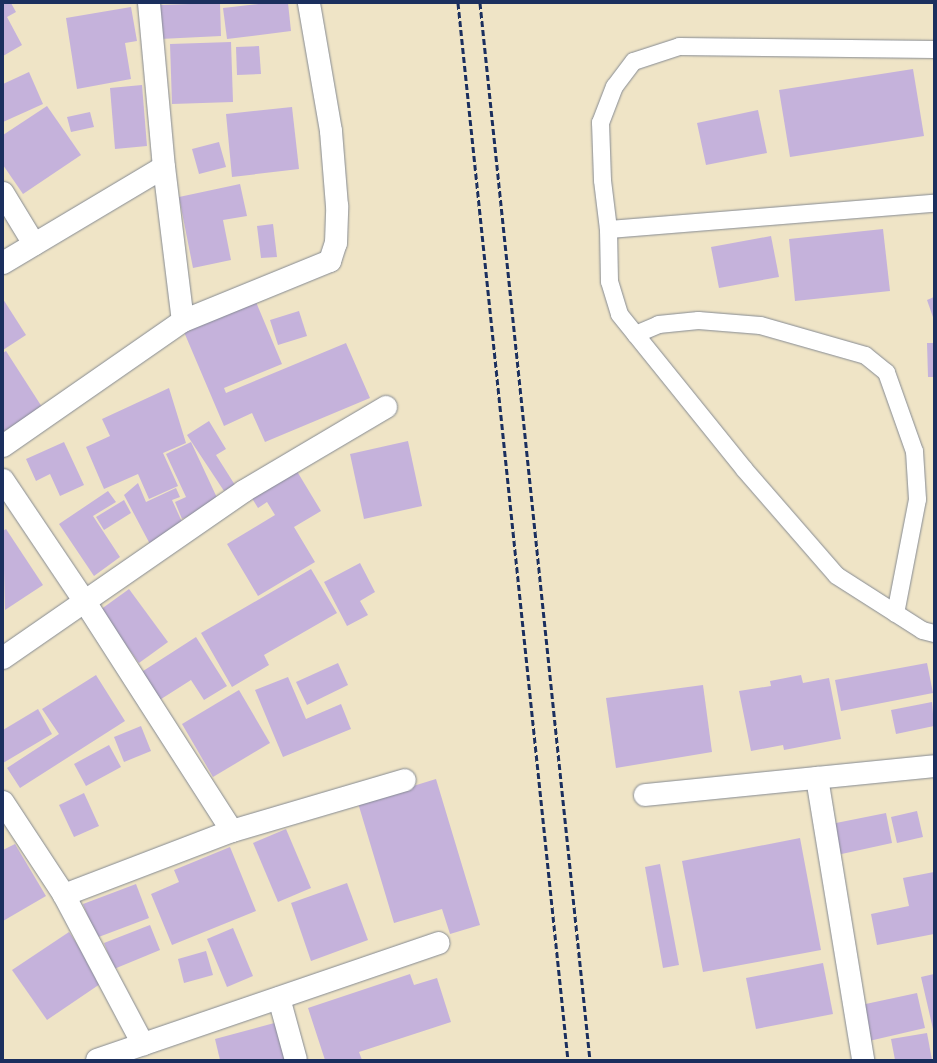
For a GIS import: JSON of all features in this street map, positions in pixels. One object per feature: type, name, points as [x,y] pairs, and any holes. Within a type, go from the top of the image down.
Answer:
[{"type":"street","points":[[148,3],[164,167],[183,321]]},
{"type":"street","points":[[3,446],[183,321],[330,261],[336,243],[337,206],[331,131],[308,3]]},
{"type":"street","points":[[3,263],[164,167]]},
{"type":"street","points":[[3,193],[34,244]]},
{"type":"street","points":[[6,650],[86,602],[251,488],[386,407]]},
{"type":"street","points":[[3,480],[86,602],[232,831]]},
{"type":"street","points":[[645,795],[934,766]]},
{"type":"street","points":[[818,778],[864,1060]]},
{"type":"street","points":[[64,895],[232,831],[406,780]]},
{"type":"street","points":[[3,802],[64,895],[143,1044]]},
{"type":"street","points":[[97,1060],[439,943]]},
{"type":"street","points":[[279,998],[296,1060]]},
{"type":"lane","points":[[934,49],[679,46],[633,61],[614,86],[600,122],[602,180],[608,229],[609,281],[619,314],[744,469],[836,575],[922,630],[934,633]]},
{"type":"lane","points":[[608,229],[934,203]]},
{"type":"lane","points":[[635,334],[658,324],[698,320],[760,326],[865,355],[886,372],[914,451],[917,499],[895,613]]},
{"type":"building","points":[[3,3],[11,3],[16,12],[7,17],[22,45],[3,56]]},
{"type":"building","points":[[220,3],[221,36],[160,39],[159,5]]},
{"type":"building","points":[[268,3],[288,3],[291,31],[227,39],[223,8]]},
{"type":"building","points":[[131,7],[137,41],[125,43],[131,79],[77,89],[66,18]]},
{"type":"building","points":[[231,42],[233,102],[172,104],[170,44]]},
{"type":"building","points":[[259,46],[261,74],[237,75],[236,47]]},
{"type":"building","points":[[913,69],[924,136],[790,157],[779,90]]},
{"type":"building","points":[[29,72],[43,104],[3,122],[3,84]]},
{"type":"building","points":[[142,85],[147,146],[115,149],[110,88]]},
{"type":"building","points":[[47,106],[81,155],[23,194],[3,165],[3,135]]},
{"type":"building","points":[[292,107],[299,169],[232,177],[226,114]]},
{"type":"building","points":[[758,110],[767,153],[706,165],[697,123]]},
{"type":"building","points":[[90,112],[94,127],[71,132],[67,117]]},
{"type":"building","points":[[219,142],[226,167],[199,174],[192,149]]},
{"type":"building","points":[[240,184],[247,216],[223,220],[231,260],[193,268],[179,197]]},
{"type":"building","points":[[273,224],[277,257],[261,258],[257,226]]},
{"type":"building","points":[[883,229],[890,291],[795,301],[789,239]]},
{"type":"building","points":[[771,236],[779,277],[719,288],[711,247]]},
{"type":"building","points":[[934,297],[934,320],[927,300]]},
{"type":"building","points":[[3,299],[26,335],[3,350]]},
{"type":"building","points":[[256,302],[282,364],[224,388],[226,393],[346,343],[370,398],[265,442],[252,413],[224,426],[184,332]]},
{"type":"building","points":[[299,311],[307,336],[278,345],[270,320]]},
{"type":"building","points":[[927,343],[934,343],[934,377],[928,377]]},
{"type":"building","points":[[6,351],[42,407],[3,432],[3,353]]},
{"type":"building","points":[[169,388],[186,443],[163,453],[178,486],[149,499],[138,474],[104,489],[86,447],[110,436],[102,419]]},
{"type":"building","points":[[209,421],[226,449],[216,455],[235,485],[224,491],[187,435]]},
{"type":"building","points":[[408,441],[422,506],[364,519],[350,454]]},
{"type":"building","points":[[64,442],[84,485],[60,496],[50,474],[36,481],[26,459]]},
{"type":"building","points":[[191,442],[219,502],[182,519],[175,502],[186,497],[166,454]]},
{"type":"building","points":[[295,468],[321,511],[294,527],[315,562],[258,596],[227,544],[275,515],[267,502],[258,508],[250,495]]},
{"type":"building","points":[[138,483],[146,502],[176,488],[180,497],[172,500],[183,524],[151,546],[124,495]]},
{"type":"building","points":[[108,491],[116,502],[93,516],[120,557],[94,576],[59,524]]},
{"type":"building","points":[[124,500],[131,513],[104,530],[96,517]]},
{"type":"building","points":[[6,529],[43,585],[5,610],[3,531]]},
{"type":"building","points":[[360,563],[375,592],[360,601],[368,615],[347,626],[324,582]]},
{"type":"building","points":[[311,569],[337,613],[264,655],[269,665],[232,687],[201,633]]},
{"type":"building","points":[[129,589],[168,642],[139,663],[100,610]]},
{"type":"building","points":[[196,637],[227,686],[204,700],[191,680],[158,701],[140,673]]},
{"type":"building","points":[[338,663],[348,685],[307,705],[296,682]]},
{"type":"building","points":[[927,663],[933,693],[841,711],[835,680]]},
{"type":"building","points":[[96,675],[125,721],[20,788],[7,768],[59,734],[42,709]]},
{"type":"building","points":[[801,675],[803,683],[829,678],[841,739],[784,750],[783,745],[751,751],[739,691],[771,686],[770,681]]},
{"type":"building","points":[[288,677],[306,719],[341,704],[351,729],[283,757],[255,690]]},
{"type":"building","points":[[703,685],[712,752],[616,768],[606,698]]},
{"type":"building","points":[[239,690],[270,743],[213,777],[182,724]]},
{"type":"building","points":[[932,702],[934,726],[896,734],[891,710]]},
{"type":"building","points":[[38,709],[52,734],[3,763],[3,730]]},
{"type":"building","points":[[141,726],[151,751],[124,762],[114,737]]},
{"type":"building","points":[[109,745],[121,767],[86,786],[74,764]]},
{"type":"building","points":[[436,779],[480,925],[450,934],[442,909],[394,923],[358,803]]},
{"type":"building","points":[[84,793],[99,826],[74,837],[59,805]]},
{"type":"building","points":[[917,811],[923,837],[897,843],[891,817]]},
{"type":"building","points":[[886,813],[892,843],[837,855],[831,824]]},
{"type":"building","points":[[286,829],[311,888],[278,902],[253,843]]},
{"type":"building","points":[[800,838],[821,950],[703,972],[682,861]]},
{"type":"building","points":[[15,844],[46,896],[3,921],[3,850]]},
{"type":"building","points":[[230,847],[256,911],[172,945],[151,894],[179,882],[174,870]]},
{"type":"building","points":[[660,864],[679,965],[663,968],[645,867]]},
{"type":"building","points":[[934,872],[934,934],[877,945],[871,914],[909,906],[903,878]]},
{"type":"building","points":[[347,883],[368,940],[311,961],[291,903]]},
{"type":"building","points":[[136,884],[149,918],[96,938],[83,904]]},
{"type":"building","points":[[150,925],[160,950],[114,969],[104,943]]},
{"type":"building","points":[[233,928],[253,976],[227,987],[207,939]]},
{"type":"building","points":[[69,932],[103,982],[47,1020],[12,970]]},
{"type":"building","points":[[206,951],[213,975],[184,983],[178,959]]},
{"type":"building","points":[[823,963],[833,1014],[756,1029],[746,978]]},
{"type":"building","points":[[410,974],[414,985],[437,978],[451,1022],[359,1052],[362,1060],[325,1060],[308,1008]]},
{"type":"building","points":[[934,974],[934,1029],[933,1029],[921,977]]},
{"type":"building","points":[[917,993],[925,1028],[869,1041],[861,1005]]},
{"type":"building","points":[[278,1022],[288,1060],[220,1060],[215,1039]]},
{"type":"building","points":[[927,1033],[932,1060],[895,1060],[891,1039]]},
{"type":"railway","points":[[458,3],[568,1060]]},
{"type":"railway","points":[[480,3],[590,1060]]}]
